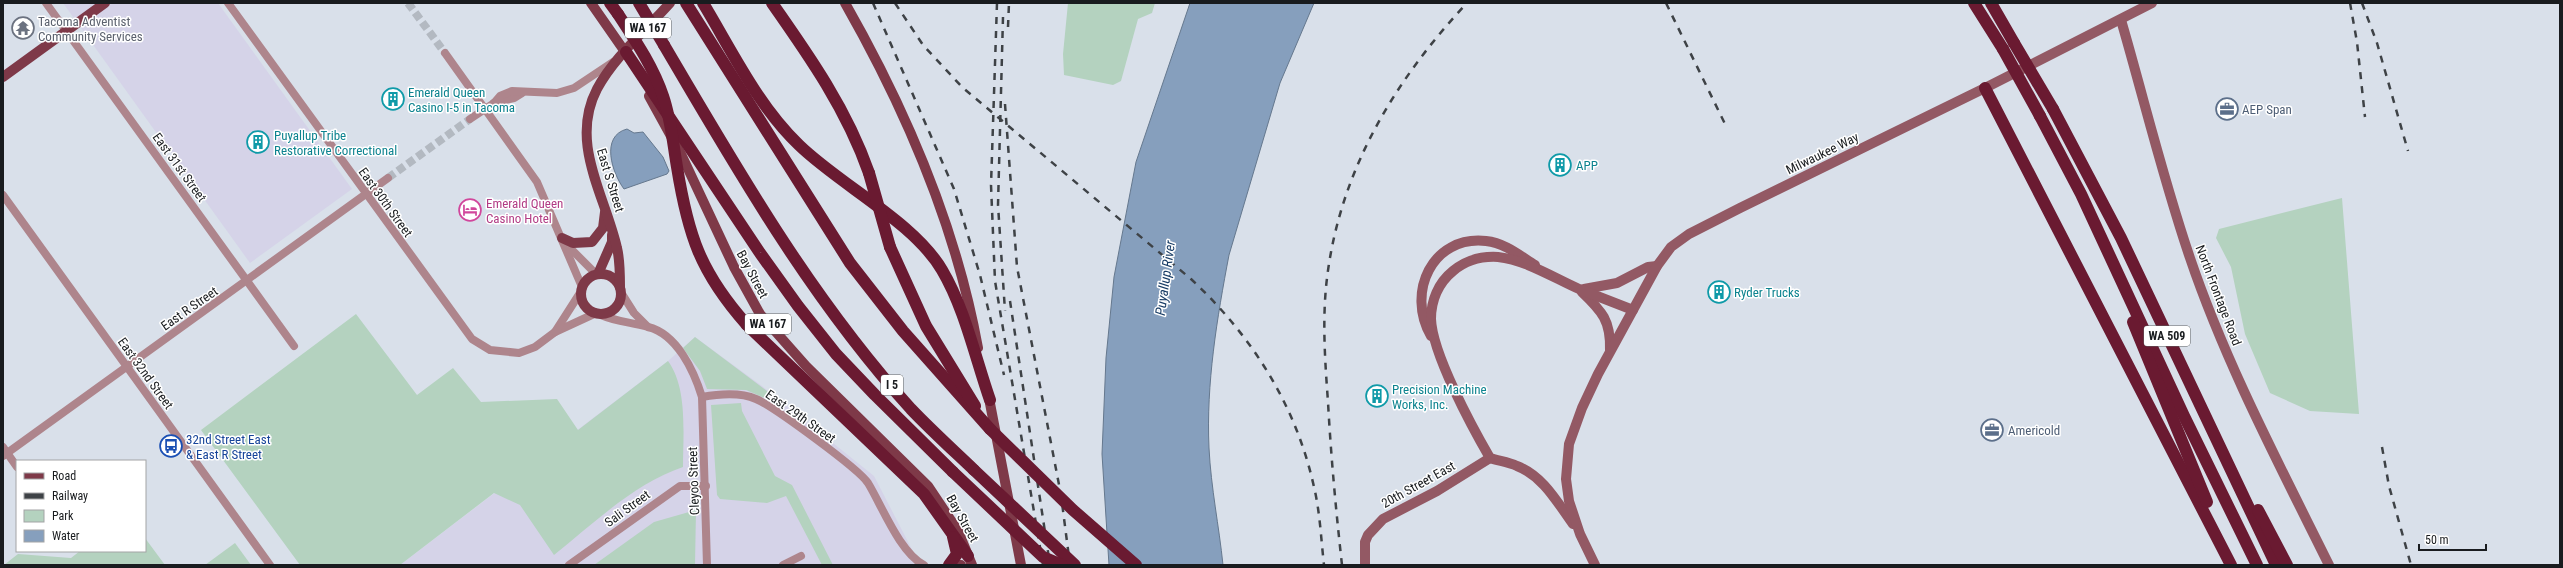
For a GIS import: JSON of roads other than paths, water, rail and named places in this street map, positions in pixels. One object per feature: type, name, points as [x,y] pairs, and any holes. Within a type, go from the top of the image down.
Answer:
[{"type":"highway","points":[[610,3],[646,59],[663,97],[684,207],[695,247],[714,285],[746,324],[919,489],[949,527],[967,562]]},
{"type":"highway","name":"I 5","points":[[639,3],[748,187],[818,292],[911,409],[1075,565]]},
{"type":"highway","points":[[686,3],[814,209],[850,263],[952,388],[990,429],[1073,510],[1136,565]]},
{"type":"highway","points":[[703,3],[761,99],[790,136],[831,173],[907,231],[925,248],[942,269],[959,308],[990,400]]},
{"type":"highway","points":[[772,3],[831,91],[856,140],[869,173],[890,247],[916,306],[942,352],[990,429]]},
{"type":"highway","name":"WA 509","points":[[1974,3],[2003,49],[2040,116],[2080,194],[2184,416],[2258,565]]},
{"type":"highway","name":"WA 509","points":[[1990,3],[2053,109],[2121,238],[2276,565]]},
{"type":"highway","points":[[626,52],[760,253],[798,306],[860,379],[1043,557],[1062,565]]},
{"type":"highway","points":[[1985,88],[2231,565]]},
{"type":"highway","points":[[2080,194],[2203,493],[2236,565]]},
{"type":"highway","points":[[2181,366],[2287,565]]},
{"type":"highway","points":[[949,527],[957,550],[955,557],[949,565]]},
{"type":"main road","points":[[3,77],[105,3]]},
{"type":"main road","name":"Bay Street","points":[[591,3],[626,52],[682,156],[734,267],[760,314],[806,366],[928,486],[954,525],[967,562]]},
{"type":"main road","name":"WA 167","points":[[626,52],[670,3]]},
{"type":"main road","points":[[845,3],[871,48],[928,174],[951,234],[967,290],[990,400],[1021,565]]},
{"type":"main road","name":"East S Street","points":[[621,290],[618,249],[588,158],[587,125],[597,89],[626,52]]},
{"type":"main road","points":[[562,238],[582,244],[595,239],[603,228],[604,204]]},
{"type":"main road","name":"East S Street","points":[[597,274],[612,242],[613,231]]},
{"type":"main road","points":[[597,274],[613,278],[621,290],[621,300],[613,311],[597,314],[584,306],[581,290],[590,276],[597,274]]},
{"type":"main road","points":[[949,565],[967,562]]},
{"type":"street","name":"East 31st Street","points":[[46,3],[294,346]]},
{"type":"street","name":"East 30th Street","points":[[228,3],[365,194],[472,339],[490,350],[519,353],[535,347],[555,332],[597,314]]},
{"type":"street","points":[[850,3],[871,48]]},
{"type":"street","name":"Milwaukee Way","points":[[1580,534],[1569,501],[1566,479],[1569,444],[1582,408],[1610,352],[1657,266],[1671,247],[1689,234],[1985,88],[2152,3]]},
{"type":"street","name":"North Frontage Road","points":[[2121,20],[2154,140],[2190,258],[2240,383],[2329,565]]},
{"type":"street","points":[[470,119],[494,103],[514,98],[522,93],[556,93],[574,88],[626,52]]},
{"type":"street","points":[[445,53],[537,182],[562,238],[581,290]]},
{"type":"street","name":"East R Street","points":[[4,452],[247,281],[388,178]]},
{"type":"street","name":"East 32nd Street","points":[[3,195],[270,565]]},
{"type":"street","points":[[562,238],[581,261],[597,274]]},
{"type":"street","points":[[1552,276],[1507,247],[1495,243],[1471,242],[1449,250],[1436,260],[1427,273],[1420,295],[1423,319],[1436,343],[1470,422],[1490,458],[1517,466],[1536,477],[1553,497],[1580,534],[1595,565]]},
{"type":"street","points":[[1436,343],[1431,320],[1435,295],[1444,280],[1464,263],[1481,258],[1497,257],[1552,276],[1579,289],[1633,310]]},
{"type":"street","points":[[1579,289],[1609,286],[1632,277],[1648,267],[1657,266]]},
{"type":"street","points":[[1579,289],[1600,310],[1607,321],[1611,334],[1610,352]]},
{"type":"street","name":"East 30th Street","points":[[555,332],[581,290]]},
{"type":"street","points":[[621,290],[634,313],[648,327],[665,336],[682,355],[694,373],[702,397]]},
{"type":"street","points":[[597,314],[616,322],[648,327]]},
{"type":"street","name":"East 29th Street","points":[[702,397],[742,395],[757,399],[821,444],[866,481],[908,551],[924,565]]},
{"type":"street","name":"Cleyoo Street","points":[[702,397],[706,486],[707,565]]},
{"type":"street","points":[[4,452],[16,466]]},
{"type":"street","name":"20th Street East","points":[[1365,565],[1365,542],[1368,535],[1383,519],[1437,491],[1490,458]]},
{"type":"street","name":"Sali Street","points":[[569,565],[680,486],[706,486]]},
{"type":"street","points":[[783,565],[801,556]]},
{"type":"water","name":"Puyallup River","points":[[1190,3],[1314,3],[1280,83],[1229,255],[1220,303],[1213,351],[1209,400],[1209,448],[1211,478],[1223,565],[1109,565],[1102,454],[1106,358],[1114,277],[1136,162]]},
{"type":"water","points":[[627,129],[634,133],[643,132],[663,157],[669,171],[667,174],[624,189],[613,165],[611,147],[613,139],[619,133]]},
{"type":"tunnel","points":[[408,3],[445,53]]},
{"type":"tunnel","points":[[388,178],[470,119]]},
{"type":"railway","points":[[873,3],[954,189],[980,275],[1004,375]]},
{"type":"railway","points":[[895,3],[923,45],[962,87],[1191,279],[1213,301],[1252,348],[1269,374],[1283,400],[1296,428],[1306,457],[1318,506],[1324,565]]},
{"type":"railway","points":[[997,3],[991,185],[995,281],[1043,565]]},
{"type":"railway","points":[[1008,27],[1009,3]]},
{"type":"railway","points":[[1342,565],[1332,464],[1324,340],[1325,293],[1334,239],[1344,201],[1374,130],[1394,96],[1416,64],[1467,3]]},
{"type":"railway","points":[[1666,3],[1726,126]]},
{"type":"railway","points":[[2350,3],[2357,42],[2365,117]]},
{"type":"railway","points":[[2362,3],[2377,43],[2408,151]]},
{"type":"railway","points":[[1003,17],[998,205],[1005,311]]},
{"type":"railway","points":[[1005,104],[1017,267],[1061,495],[1070,565]]},
{"type":"railway","points":[[1010,301],[1050,565]]},
{"type":"railway","points":[[2382,447],[2389,486],[2411,565]]},
{"type":"place","name":"Tacoma Adventist Community Services","points":[[23,28]]},
{"type":"place","name":"Emerald Queen Casino I-5 in Tacoma","points":[[393,99]]},
{"type":"place","name":"AEP Span","points":[[2227,109]]},
{"type":"place","name":"Puyallup Tribe Restorative Correctional","points":[[258,142]]},
{"type":"place","name":"APP","points":[[1560,165]]},
{"type":"place","name":"Emerald Queen Casino Hotel","points":[[470,210]]},
{"type":"place","name":"Ryder Trucks","points":[[1719,292]]},
{"type":"place","name":"Precision Machine Works, Inc.","points":[[1377,396]]},
{"type":"place","name":"Americold","points":[[1992,430]]},
{"type":"place","name":"32nd Street East & East R Street","points":[[171,446]]}]
